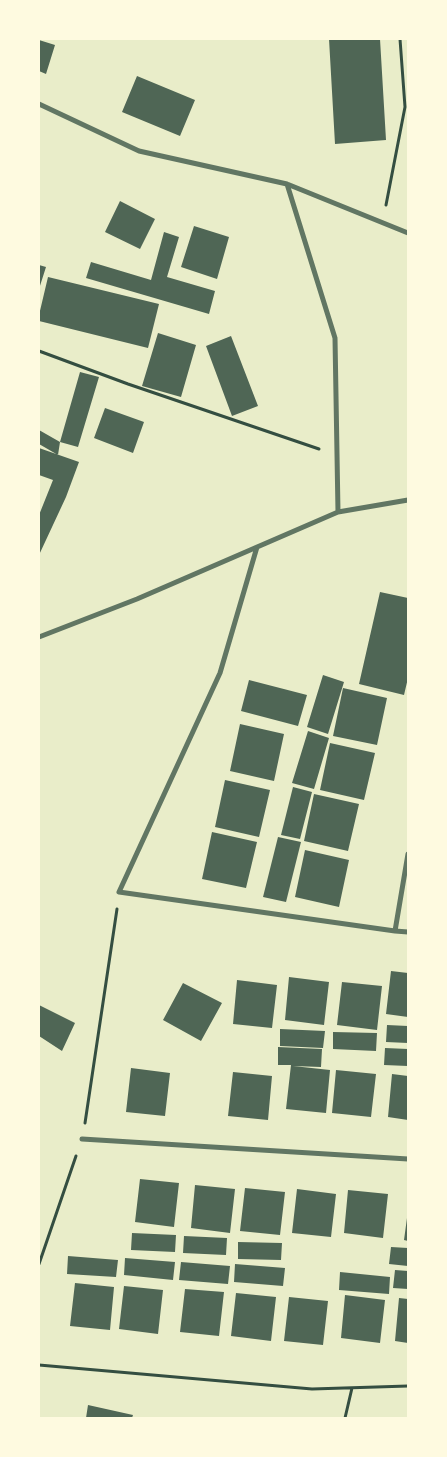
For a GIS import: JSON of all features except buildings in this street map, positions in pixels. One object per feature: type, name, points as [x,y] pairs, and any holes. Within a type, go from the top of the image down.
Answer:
[{"type":"street","points":[[39,104],[139,151],[287,184],[408,233]]},
{"type":"street","points":[[287,184],[334,338],[338,512]]},
{"type":"street","points":[[39,637],[137,599],[338,512],[408,500]]},
{"type":"street","points":[[257,547],[220,673],[119,892],[408,932]]},
{"type":"street","points":[[394,931],[408,854]]},
{"type":"street","points":[[82,1139],[408,1159]]},
{"type":"path","points":[[382,222],[405,107],[400,39]]},
{"type":"path","points":[[39,351],[128,384],[337,455]]},
{"type":"path","points":[[39,1264],[82,1139],[119,892]]},
{"type":"path","points":[[39,1365],[312,1389],[408,1386]]},
{"type":"path","points":[[345,1418],[352,1388]]}]
